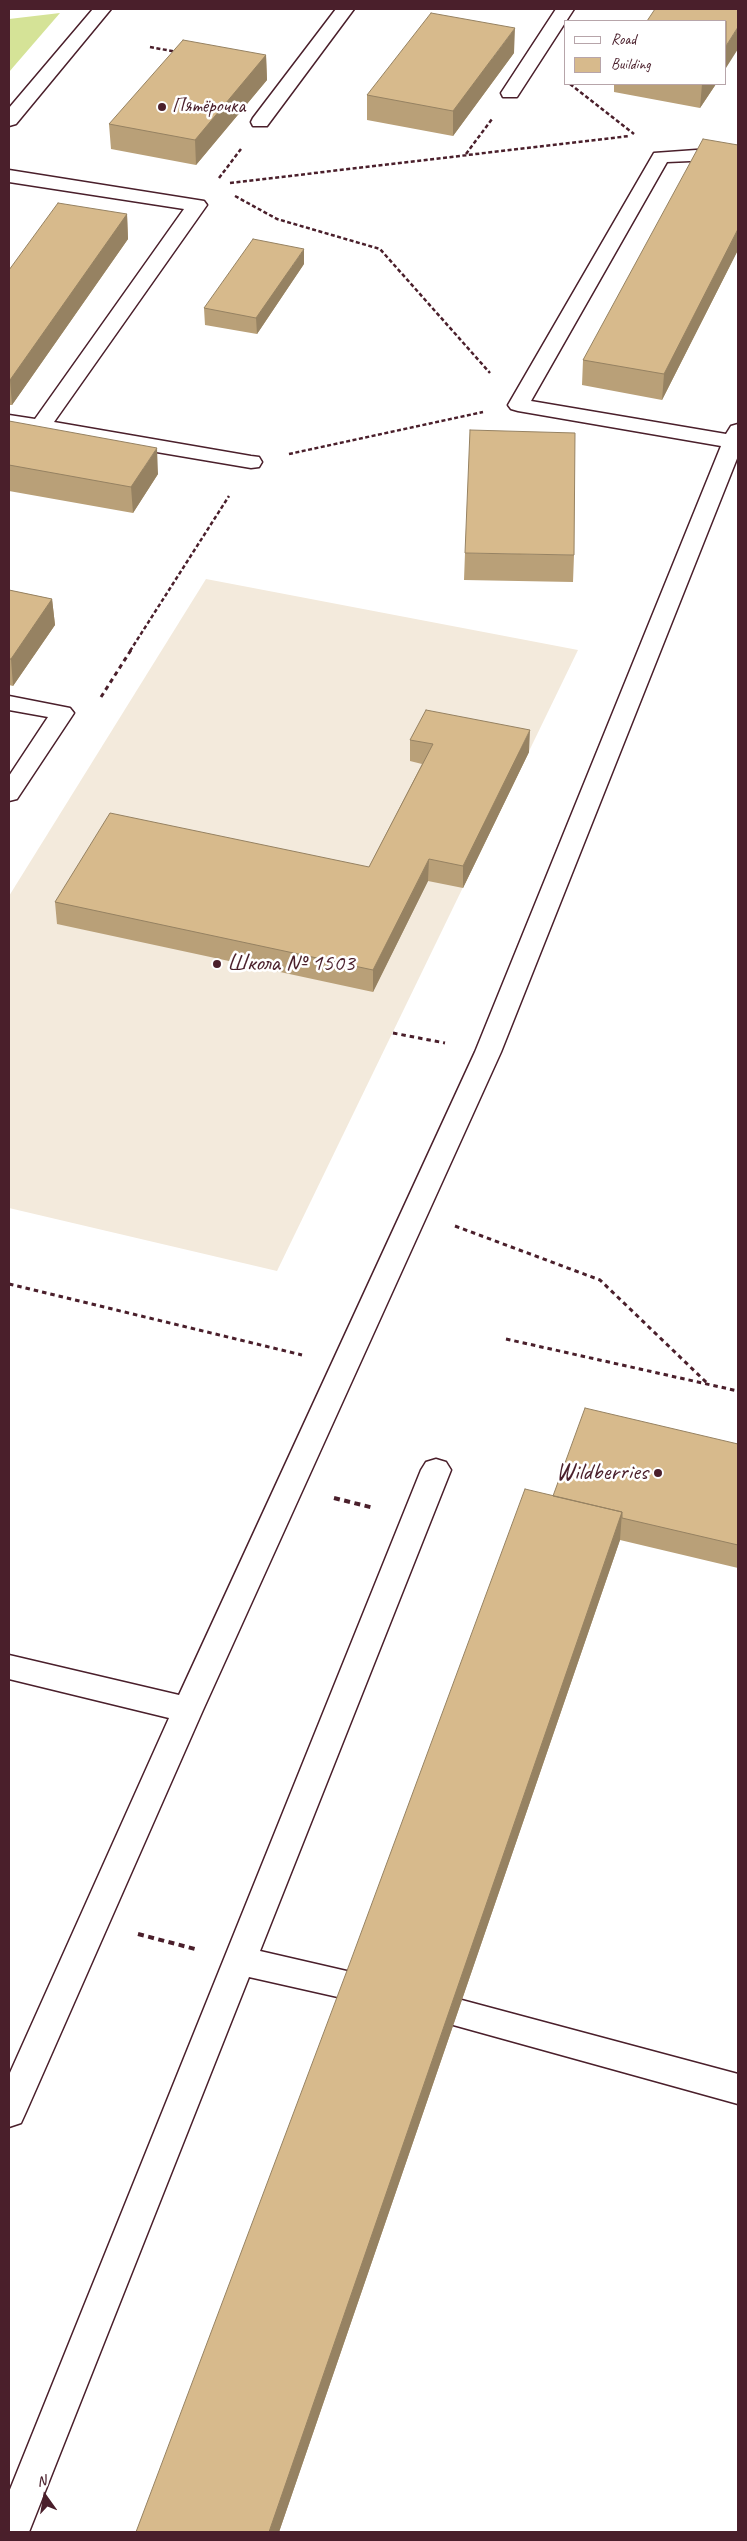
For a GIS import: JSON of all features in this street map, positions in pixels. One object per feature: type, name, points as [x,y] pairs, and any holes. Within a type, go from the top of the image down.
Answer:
[{"type":"street","points":[[9,120],[102,9]]},
{"type":"street","points":[[260,122],[345,9]]},
{"type":"street","points":[[510,93],[566,9]]},
{"type":"street","points":[[9,2112],[188,1710],[488,1052],[736,438],[518,405],[661,157],[738,152]]},
{"type":"street","points":[[9,176],[198,205],[40,426]]},
{"type":"street","points":[[9,421],[250,462]]},
{"type":"street","points":[[9,703],[62,713],[9,794]]},
{"type":"street","points":[[11,2532],[436,1470]]},
{"type":"street","points":[[9,1667],[188,1710]]},
{"type":"street","points":[[240,1961],[352,1986]]},
{"type":"street","points":[[458,2013],[738,2089]]},
{"type":"path","points":[[150,47],[180,52]]},
{"type":"path","points":[[215,184],[636,135],[571,85]]},
{"type":"path","points":[[466,155],[510,93]]},
{"type":"path","points":[[198,205],[260,122]]},
{"type":"path","points":[[62,713],[95,705],[250,462],[518,405],[380,249],[277,219],[215,184]]},
{"type":"path","points":[[393,1033],[488,1052]]},
{"type":"path","points":[[415,1211],[600,1280],[707,1384]]},
{"type":"path","points":[[9,1284],[345,1365]]},
{"type":"path","points":[[506,1339],[738,1391]]},
{"type":"path","points":[[290,1487],[417,1519]]},
{"type":"path","points":[[94,1923],[240,1961]]},
{"type":"shaded area","name":"Школа № 1503","points":[[206,579],[578,650],[277,1271],[9,1208],[9,896]]},
{"type":"green space","points":[[60,13],[9,72],[9,19]]},
{"type":"building","points":[[655,9],[738,9],[738,27],[727,44],[727,20],[648,20]]},
{"type":"building","points":[[431,13],[515,28],[453,111],[367,95]]},
{"type":"building","points":[[183,40],[266,55],[195,140],[109,124]]},
{"type":"building","points":[[703,139],[738,145],[738,229],[664,374],[583,360]]},
{"type":"building","points":[[58,203],[127,214],[10,380],[9,270]]},
{"type":"building","points":[[253,239],[304,249],[256,318],[204,308]]},
{"type":"building","points":[[9,421],[157,448],[131,487],[9,465]]},
{"type":"building","points":[[470,430],[575,433],[574,555],[465,553]]},
{"type":"building","points":[[9,590],[52,599],[11,659],[9,659]]},
{"type":"building","points":[[426,710],[530,730],[463,866],[429,859],[373,970],[55,902],[110,813],[369,867],[433,744],[410,740]]},
{"type":"building","points":[[585,1408],[738,1444],[738,1545],[622,1518],[622,1512],[553,1496]]},
{"type":"building","points":[[525,1489],[622,1512],[269,2532],[136,2532],[351,1960]]},
{"type":"place","name":"Пятёрочка","points":[[162,107]]},
{"type":"place","name":"Школа № 1503","points":[[217,964]]},
{"type":"place","name":"Wildberries","points":[[658,1473]]}]
